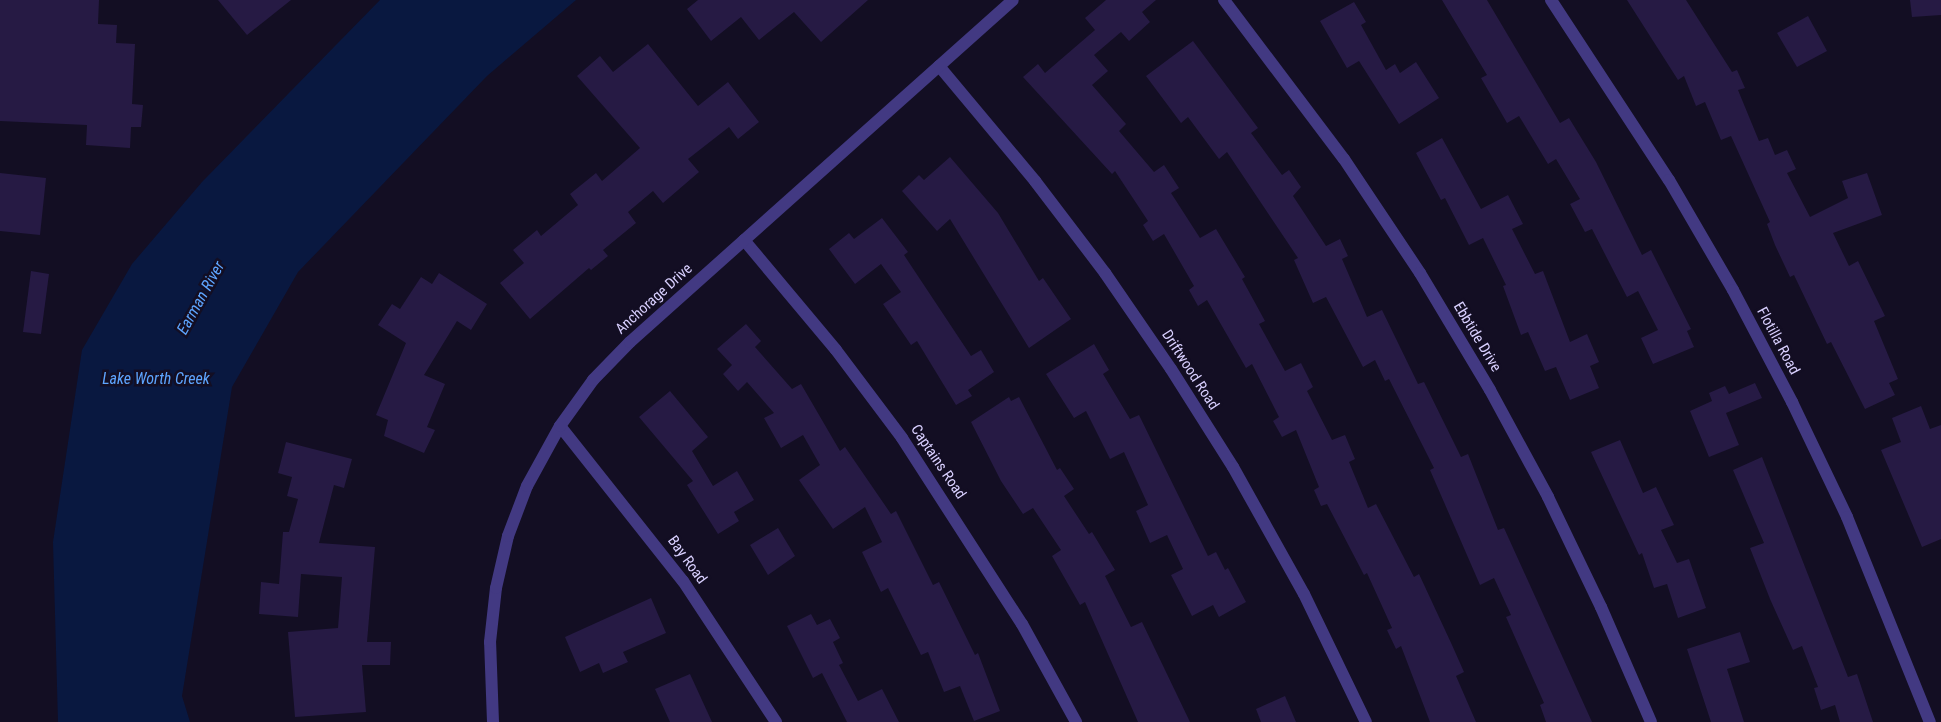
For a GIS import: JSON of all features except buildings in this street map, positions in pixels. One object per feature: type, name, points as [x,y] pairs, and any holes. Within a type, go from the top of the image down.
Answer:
[{"type":"street","name":"Anchorage Drive","points":[[493,722],[490,642],[496,588],[508,536],[527,486],[560,426],[593,380],[630,342],[1013,0]]},
{"type":"street","name":"Ebbtide Drive","points":[[1224,0],[1344,158],[1420,272],[1485,382],[1556,514],[1650,722]]},
{"type":"street","name":"Flotilla Road","points":[[1551,0],[1669,180],[1760,342],[1847,517],[1930,722]]},
{"type":"street","name":"Driftwood Road","points":[[939,66],[1035,181],[1105,273],[1171,369],[1233,467],[1304,594],[1366,722]]},
{"type":"street","name":"Captains Road","points":[[744,240],[836,350],[902,438],[1012,608],[1076,722]]},
{"type":"street","name":"Bay Road","points":[[560,426],[683,581],[776,722]]},
{"type":"water","name":"Lake Worth Creek","points":[[380,0],[576,0],[487,76],[298,272],[232,387],[182,696],[190,722],[58,722],[53,542],[82,350],[132,264],[202,182]]},
{"type":"water label","name":"Earman River","points":[[201,298]]}]
